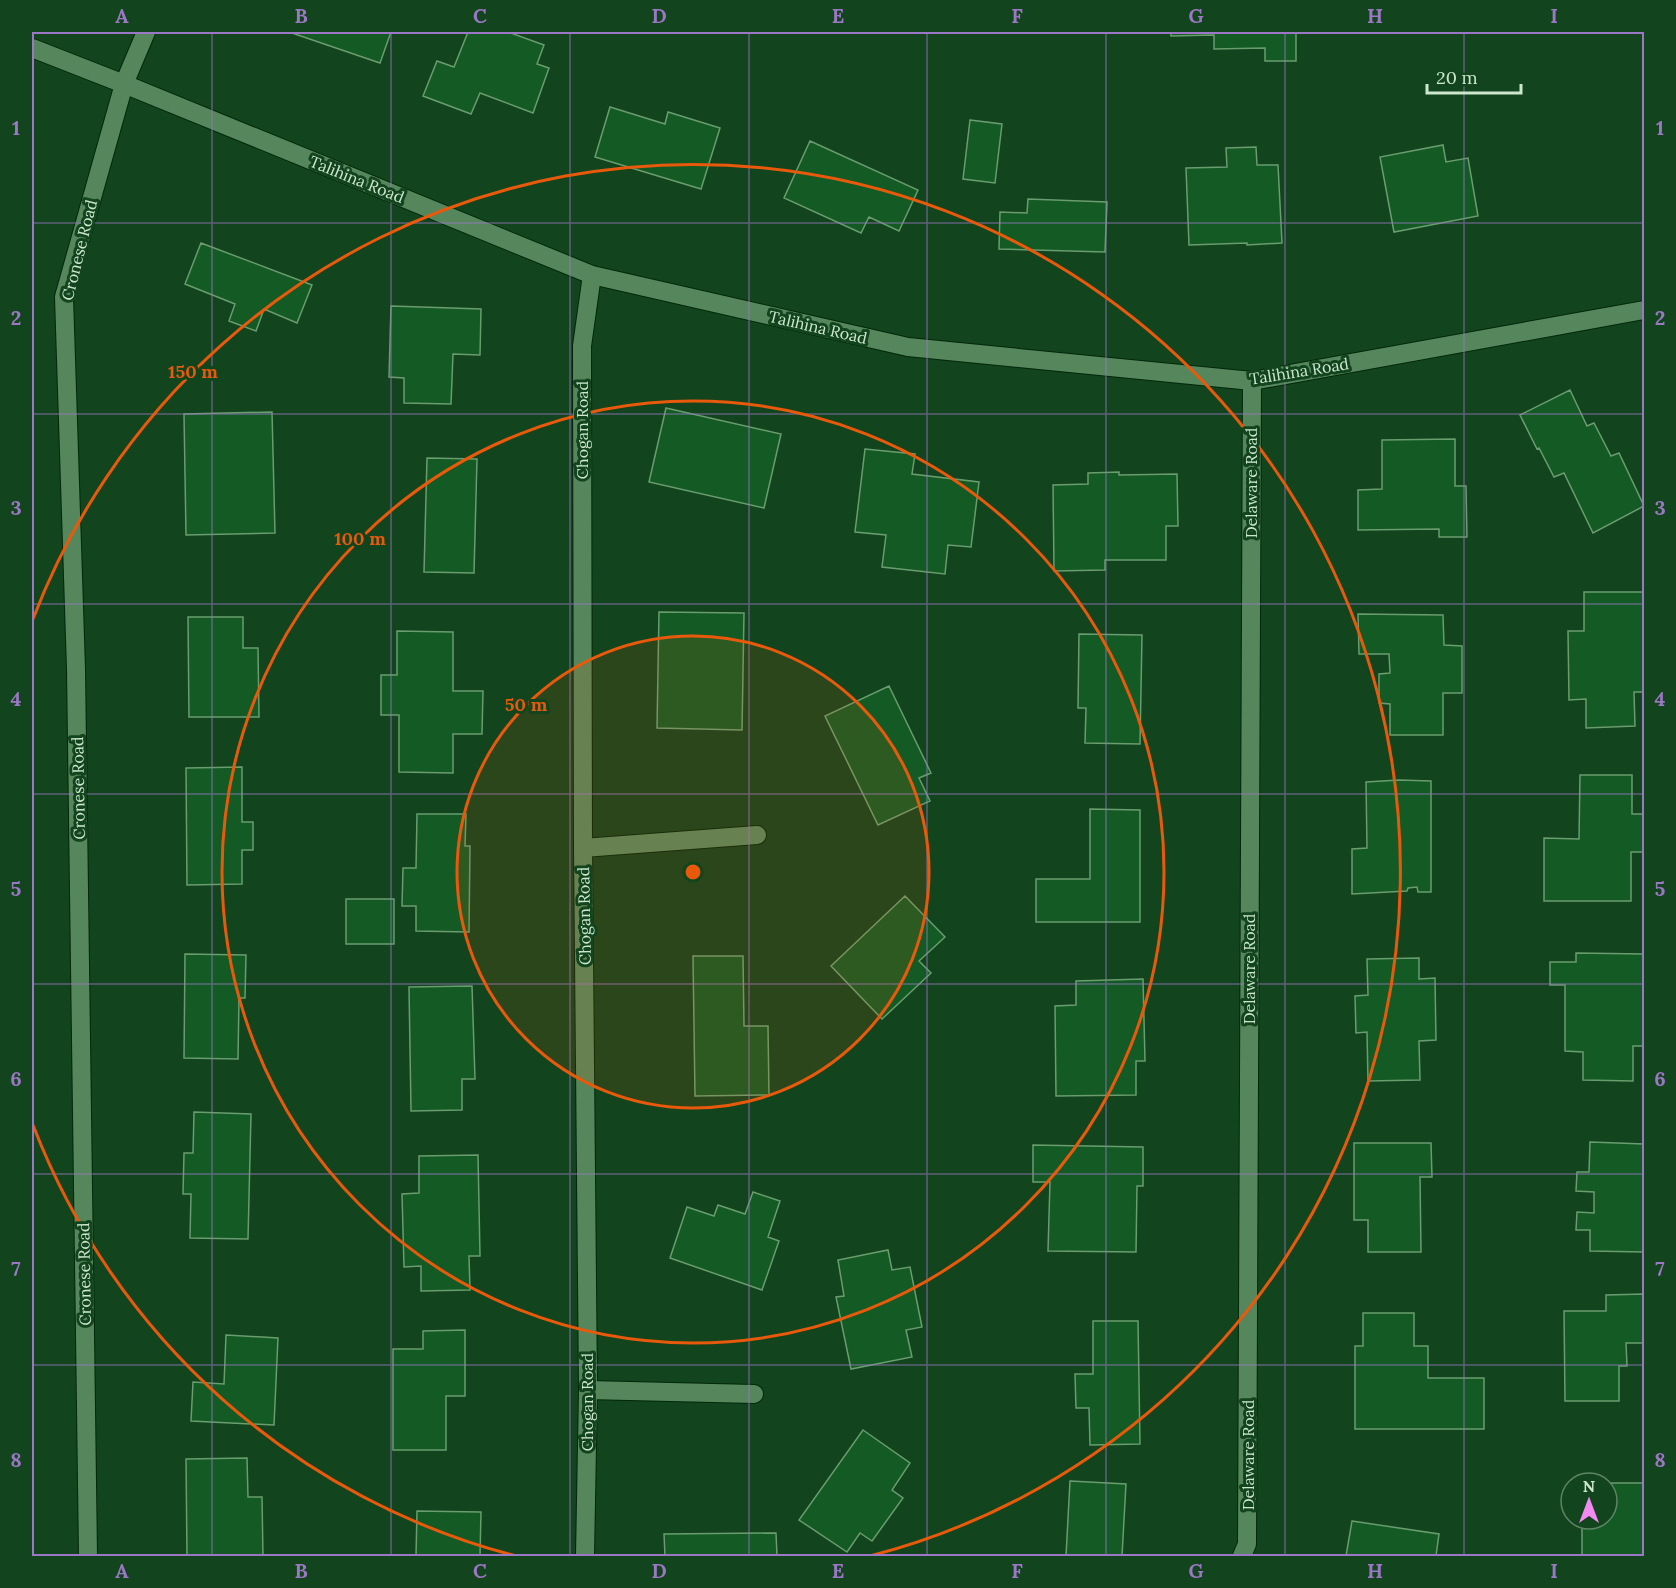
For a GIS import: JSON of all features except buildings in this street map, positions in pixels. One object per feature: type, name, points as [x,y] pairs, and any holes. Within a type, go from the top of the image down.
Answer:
[{"type":"street","name":"Cronese Road","points":[[88,1557],[76,669],[64,297],[124,84],[146,32]]},
{"type":"street","name":"Talihina Road","points":[[32,48],[592,276],[908,347],[1252,381],[1644,310]]},
{"type":"street","name":"Chogan Road","points":[[585,1557],[588,1390],[583,848],[582,346],[592,276]]},
{"type":"street","name":"Delaware Road","points":[[1242,1557],[1247,1544],[1252,381]]},
{"type":"street","points":[[583,848],[758,835]]},
{"type":"street","points":[[588,1390],[754,1394]]}]
